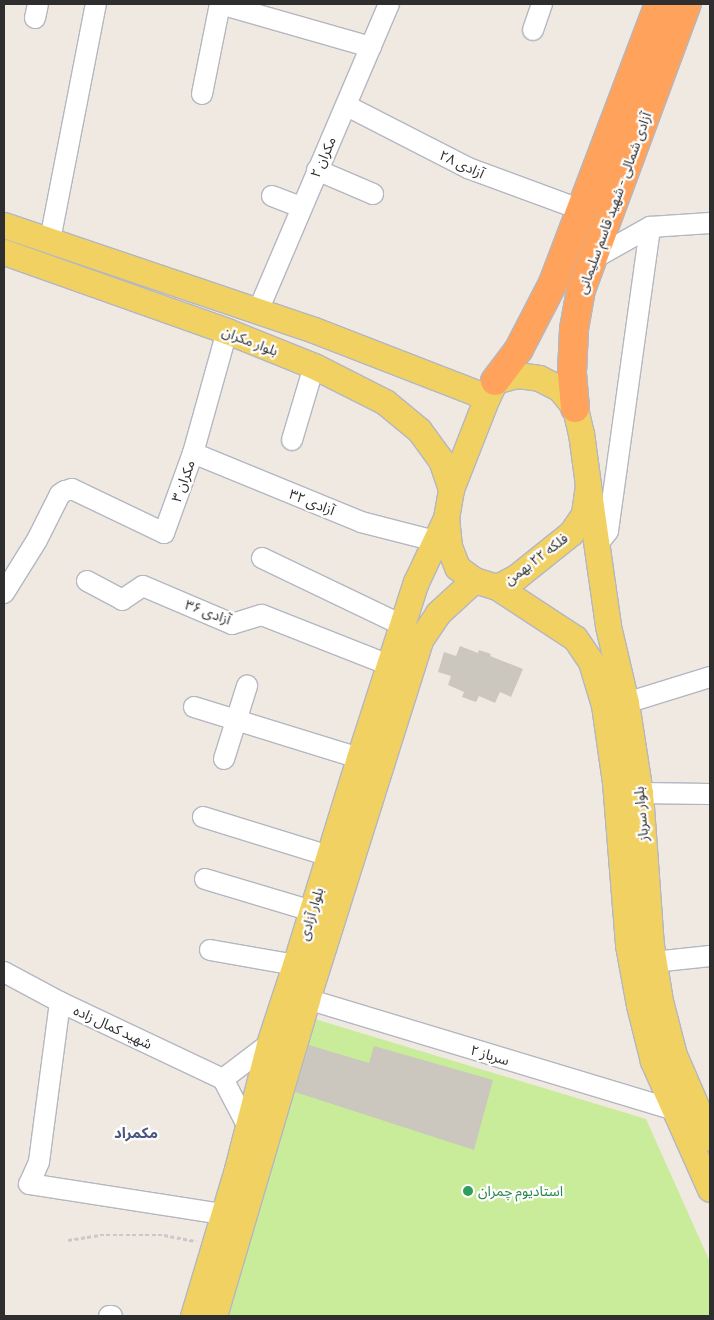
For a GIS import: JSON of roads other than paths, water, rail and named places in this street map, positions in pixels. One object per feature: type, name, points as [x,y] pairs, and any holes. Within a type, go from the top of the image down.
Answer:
[{"type":"highway","name":"آزادی شمالی - شهید قاسم سلیمانی","points":[[575,408],[572,372],[574,329],[581,290],[686,4]]},
{"type":"highway","name":"آزادی شمالی - شهید قاسم سلیمانی","points":[[491,389],[519,349],[556,275],[582,210],[653,5]]},
{"type":"main road","points":[[4,226],[258,311],[354,346],[491,389]]},
{"type":"main road","name":"بلوار مکران","points":[[4,252],[227,331],[314,366],[385,402],[419,430],[441,460],[451,489]]},
{"type":"main road","points":[[336,377],[352,373],[356,369],[359,356],[354,346]]},
{"type":"main road","name":"فلکه ۲۲ بهمن","points":[[518,375],[539,378],[559,388],[575,408],[581,434],[588,485],[584,514],[571,533],[516,577],[497,587],[474,580],[457,567],[448,546],[446,518],[451,489],[491,389],[518,375]]},
{"type":"main road","name":"بلوار سرباز","points":[[588,485],[608,626],[626,703],[640,793],[654,962],[660,1001],[674,1055],[710,1138]]},
{"type":"main road","name":"بلوار آزادی","points":[[193,1316],[269,1044],[359,758],[416,582],[446,518]]},
{"type":"main road","name":"بلوار آزادی","points":[[214,1316],[307,999],[399,701],[420,640],[438,613],[474,580]]},
{"type":"main road","name":"بلوار سرباز","points":[[497,587],[576,638],[591,662],[604,705],[615,782],[628,945],[639,1006],[653,1061],[710,1189]]},
{"type":"street","points":[[50,240],[96,4]]},
{"type":"street","points":[[202,94],[220,4],[372,48]]},
{"type":"street","name":"مکران ۲","points":[[258,311],[317,170],[372,48],[389,4]]},
{"type":"street","points":[[533,30],[542,4]]},
{"type":"street","name":"آزادی ۲۸","points":[[347,106],[468,168],[582,210]]},
{"type":"street","points":[[317,170],[373,194]]},
{"type":"street","points":[[272,196],[301,207]]},
{"type":"street","points":[[591,260],[650,226],[710,223]]},
{"type":"street","points":[[596,546],[608,531],[650,226]]},
{"type":"street","name":"مکران ۳","points":[[4,593],[37,540],[60,494],[72,490],[164,533],[193,453],[227,331]]},
{"type":"street","points":[[292,440],[314,366]]},
{"type":"street","name":"آزادی ۳۲","points":[[193,453],[361,522],[435,541]]},
{"type":"street","points":[[262,558],[402,625]]},
{"type":"street","name":"آزادی ۳۶","points":[[87,581],[122,600],[143,586],[232,624],[262,614],[389,665]]},
{"type":"street","points":[[626,703],[710,677]]},
{"type":"street","points":[[224,759],[247,686]]},
{"type":"street","points":[[194,707],[359,758]]},
{"type":"street","points":[[640,793],[710,794]]},
{"type":"street","points":[[203,817],[329,856]]},
{"type":"street","points":[[205,880],[312,911]]},
{"type":"street","points":[[210,950],[295,965]]},
{"type":"street","points":[[654,962],[710,956]]},
{"type":"street","name":"شهید کمال زاده","points":[[4,972],[60,1002],[223,1079]]},
{"type":"street","name":"سرباز ۲","points":[[307,999],[674,1110]]},
{"type":"street","points":[[60,1002],[39,1162],[29,1184],[223,1214]]},
{"type":"street","points":[[247,1125],[223,1079],[269,1044]]},
{"type":"place","name":"استادیوم چمران","points":[[468,1191]]},
{"type":"district","name":"مکمراد","points":[[136,1133]]}]
